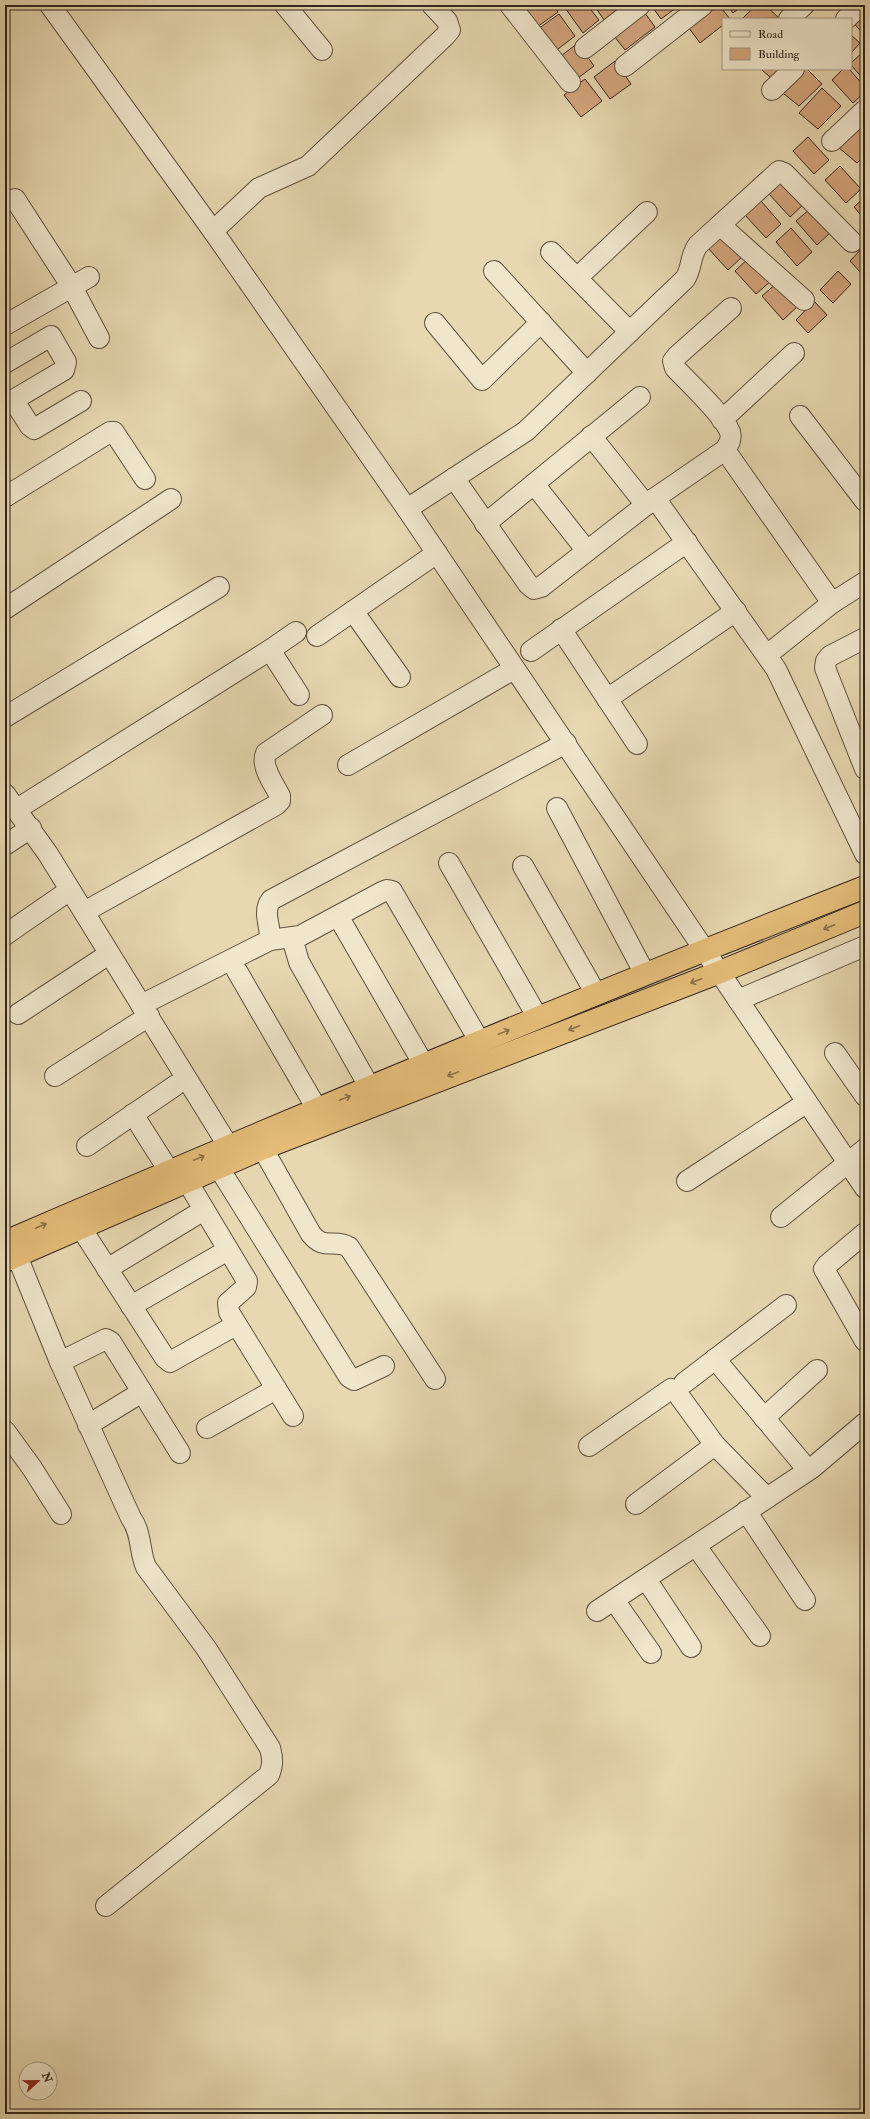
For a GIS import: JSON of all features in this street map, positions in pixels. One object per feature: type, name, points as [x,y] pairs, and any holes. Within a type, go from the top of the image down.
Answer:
[{"type":"highway","points":[[9,1253],[178,1176],[228,1158],[317,1109],[645,974],[865,887]]},
{"type":"highway","points":[[258,1142],[720,972],[865,912]]},
{"type":"highway","points":[[9,1253],[80,1228],[178,1176]]},
{"type":"street","points":[[50,5],[213,232],[407,509],[720,972],[846,1163],[865,1188]]},
{"type":"street","points":[[285,5],[322,50]]},
{"type":"street","points":[[213,232],[259,188],[308,166],[445,36],[450,30],[447,21],[432,5]]},
{"type":"street","points":[[510,5],[570,82]]},
{"type":"street","points":[[585,48],[640,5]]},
{"type":"street","points":[[625,66],[703,5]]},
{"type":"street","points":[[790,18],[804,5]]},
{"type":"street","points":[[847,18],[861,5]]},
{"type":"street","points":[[772,90],[793,70]]},
{"type":"street","points":[[832,141],[865,110]]},
{"type":"street","points":[[407,509],[526,431],[588,373],[688,275],[694,250],[779,171],[784,173],[852,242]]},
{"type":"street","points":[[15,199],[72,287],[99,338]]},
{"type":"street","points":[[577,278],[647,212]]},
{"type":"street","points":[[720,225],[804,300]]},
{"type":"street","points":[[551,252],[630,332]]},
{"type":"street","points":[[494,271],[588,373]]},
{"type":"street","points":[[5,325],[89,277]]},
{"type":"street","points":[[454,478],[528,584],[534,589],[541,586],[651,502],[725,450],[730,442],[730,433],[722,420],[675,368],[673,361],[731,308]]},
{"type":"street","points":[[435,323],[482,380],[541,322]]},
{"type":"street","points":[[5,363],[51,336],[66,362],[64,370],[9,403],[34,429],[81,401]]},
{"type":"street","points":[[722,420],[794,353]]},
{"type":"street","points":[[485,524],[640,397]]},
{"type":"street","points":[[800,416],[865,502]]},
{"type":"street","points":[[5,497],[110,432],[114,432],[145,479]]},
{"type":"street","points":[[592,436],[687,542],[767,655],[776,669],[865,854]]},
{"type":"street","points":[[725,450],[832,603]]},
{"type":"street","points":[[534,484],[587,551]]},
{"type":"street","points":[[5,609],[171,499]]},
{"type":"street","points":[[531,651],[687,542]]},
{"type":"street","points":[[317,636],[437,553]]},
{"type":"street","points":[[767,655],[832,603],[865,582]]},
{"type":"street","points":[[5,717],[219,587]]},
{"type":"street","points":[[353,611],[400,677]]},
{"type":"street","points":[[607,699],[736,611]]},
{"type":"street","points":[[561,629],[637,744]]},
{"type":"street","points":[[296,632],[270,650],[11,802],[31,828],[145,1011],[349,1377],[354,1380],[384,1366]]},
{"type":"street","points":[[863,756],[825,668],[826,662],[830,656],[865,638]]},
{"type":"street","points":[[270,650],[299,695]]},
{"type":"street","points":[[348,765],[514,669]]},
{"type":"street","points":[[84,912],[276,805],[280,801],[280,796],[265,766],[263,758],[266,753],[322,715]]},
{"type":"street","points":[[270,940],[266,912],[267,905],[271,900],[566,743]]},
{"type":"street","points":[[557,808],[645,974]]},
{"type":"street","points":[[5,845],[31,828]]},
{"type":"street","points":[[449,863],[538,1018]]},
{"type":"street","points":[[523,866],[596,994]]},
{"type":"street","points":[[5,934],[70,890]]},
{"type":"street","points":[[55,1076],[145,1011],[270,940],[300,936],[387,890],[392,891],[480,1042]]},
{"type":"street","points":[[338,916],[424,1066]]},
{"type":"street","points":[[292,938],[299,962],[370,1088]]},
{"type":"street","points":[[738,1000],[865,946]]},
{"type":"street","points":[[18,1014],[109,954]]},
{"type":"street","points":[[237,971],[317,1109]]},
{"type":"street","points":[[835,1053],[865,1096]]},
{"type":"street","points":[[87,1146],[176,1085]]},
{"type":"street","points":[[687,1181],[806,1103]]},
{"type":"street","points":[[133,1114],[204,1210],[247,1281],[246,1287],[228,1303],[229,1312],[293,1416]]},
{"type":"street","points":[[258,1142],[317,1242],[324,1244],[342,1243],[349,1247],[435,1379]]},
{"type":"street","points":[[781,1217],[846,1163],[865,1150]]},
{"type":"street","points":[[107,1269],[204,1210]]},
{"type":"street","points":[[80,1228],[165,1358],[170,1362],[236,1325]]},
{"type":"street","points":[[862,1330],[824,1269],[865,1233]]},
{"type":"street","points":[[131,1306],[228,1250]]},
{"type":"street","points":[[9,1253],[131,1518],[139,1532],[142,1558],[146,1567],[206,1648],[270,1748],[273,1766],[269,1775],[106,1906]]},
{"type":"street","points":[[684,1383],[786,1305]]},
{"type":"street","points":[[60,1362],[106,1339],[111,1342],[180,1453]]},
{"type":"street","points":[[715,1359],[808,1470]]},
{"type":"street","points":[[764,1418],[817,1370]]},
{"type":"street","points":[[207,1428],[276,1389]]},
{"type":"street","points":[[589,1446],[664,1392],[671,1389],[677,1393],[715,1445],[766,1498]]},
{"type":"street","points":[[88,1425],[142,1392]]},
{"type":"street","points":[[597,1611],[808,1470],[865,1423]]},
{"type":"street","points":[[5,1431],[32,1468],[61,1514]]},
{"type":"street","points":[[636,1504],[715,1445]]},
{"type":"street","points":[[746,1511],[805,1600]]},
{"type":"street","points":[[696,1546],[760,1636]]},
{"type":"street","points":[[646,1579],[691,1647]]},
{"type":"street","points":[[614,1600],[651,1653]]},
{"type":"building","points":[[521,5],[553,5],[558,12],[537,27]]},
{"type":"building","points":[[563,5],[587,5],[599,20],[583,33]]},
{"type":"building","points":[[594,5],[619,5],[620,7],[604,20]]},
{"type":"building","points":[[651,5],[680,5],[661,19]]},
{"type":"building","points":[[712,5],[719,5],[729,18],[722,18],[722,26],[700,43],[686,24]]},
{"type":"building","points":[[727,5],[743,5],[733,13]]},
{"type":"building","points":[[756,5],[765,5],[779,18],[743,18]]},
{"type":"building","points":[[865,5],[865,36],[852,21],[852,19]]},
{"type":"building","points":[[642,9],[655,27],[625,50],[611,32]]},
{"type":"building","points":[[559,14],[575,36],[554,52],[538,29]]},
{"type":"building","points":[[852,36],[860,43],[852,52]]},
{"type":"building","points":[[578,43],[594,66],[574,81],[557,59]]},
{"type":"building","points":[[865,50],[865,81],[852,66],[852,62]]},
{"type":"building","points":[[615,61],[631,84],[610,99],[594,77]]},
{"type":"building","points":[[762,70],[778,70],[771,78]]},
{"type":"building","points":[[799,70],[808,70],[822,84],[799,106],[779,90]]},
{"type":"building","points":[[842,70],[850,70],[865,87],[865,92],[853,103],[832,80]]},
{"type":"building","points":[[585,79],[602,101],[581,117],[564,95]]},
{"type":"building","points":[[822,88],[841,106],[818,129],[799,113]]},
{"type":"building","points":[[861,123],[865,126],[865,156],[857,163],[838,147]]},
{"type":"building","points":[[808,137],[829,160],[814,174],[793,151]]},
{"type":"building","points":[[840,166],[861,189],[846,203],[825,180]]},
{"type":"building","points":[[784,180],[805,203],[790,217],[769,194]]},
{"type":"building","points":[[865,197],[865,220],[854,207]]},
{"type":"building","points":[[761,201],[781,224],[766,238],[745,215]]},
{"type":"building","points":[[811,208],[832,231],[817,245],[796,221]]},
{"type":"building","points":[[791,228],[812,252],[797,266],[776,242]]},
{"type":"building","points":[[722,233],[743,256],[728,270],[707,247]]},
{"type":"building","points":[[865,245],[865,271],[862,274],[850,261]]},
{"type":"building","points":[[750,257],[771,281],[756,294],[735,271]]},
{"type":"building","points":[[838,271],[851,284],[833,303],[820,290]]},
{"type":"building","points":[[777,283],[798,306],[783,320],[762,296]]},
{"type":"building","points":[[814,301],[827,315],[808,333],[796,320]]}]
